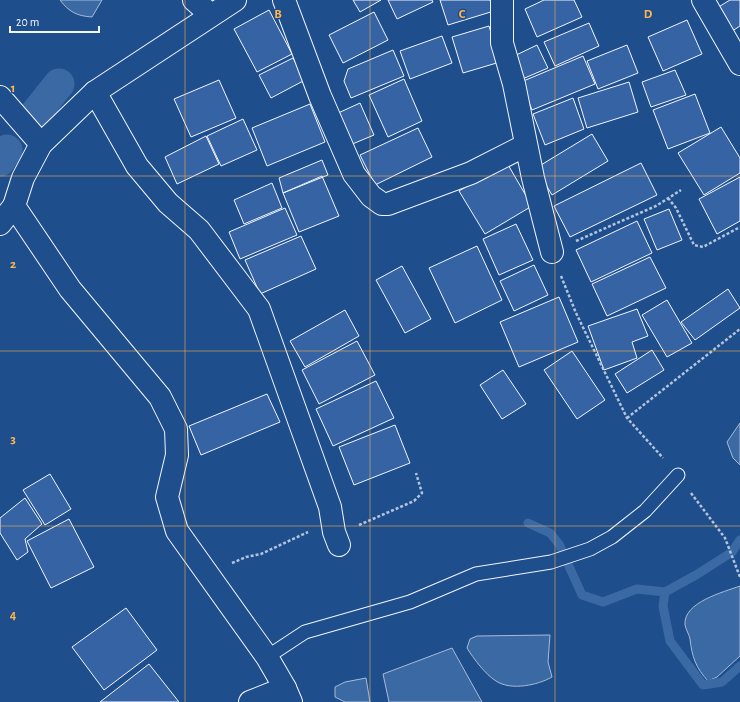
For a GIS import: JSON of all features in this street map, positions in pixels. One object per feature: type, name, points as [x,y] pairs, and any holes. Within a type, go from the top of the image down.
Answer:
[{"type":"street","points":[[194,0],[211,15]]},
{"type":"street","points":[[0,224],[14,206],[23,178],[41,144],[95,92],[235,0]]},
{"type":"street","points":[[284,0],[320,96],[354,174],[365,190],[382,204],[388,204],[470,172],[526,145]]},
{"type":"street","points":[[502,0],[502,43],[514,84],[526,145],[552,252]]},
{"type":"street","points":[[703,0],[740,64]]},
{"type":"street","points":[[95,92],[137,166],[168,203],[199,230],[259,309],[311,451],[330,507],[335,533]]},
{"type":"street","points":[[0,97],[41,144]]},
{"type":"street","points":[[14,206],[70,289],[160,397],[176,429],[177,455],[167,497],[177,531],[267,657],[288,695],[250,702]]},
{"type":"lane","points":[[267,657],[305,632],[410,602],[476,574],[552,562],[590,549],[612,537],[645,510],[678,475]]},
{"type":"path","points":[[681,190],[668,198],[552,252],[576,313],[627,418],[678,475],[725,538],[740,577]]},
{"type":"path","points":[[668,198],[676,208],[694,245],[703,247],[740,228]]},
{"type":"path","points":[[627,418],[740,329]]},
{"type":"path","points":[[208,576],[218,573],[232,563],[246,557],[261,554],[322,525],[335,533],[348,530],[414,501],[422,494],[416,473]]},
{"type":"water","points":[[60,0],[102,0],[92,17],[74,13]]},
{"type":"water","points":[[740,423],[740,465],[733,458],[727,442]]},
{"type":"water","points":[[740,586],[740,656],[717,677],[708,681],[700,671],[693,657],[690,637],[685,625],[686,617],[690,610],[697,604],[715,595]]},
{"type":"water","points":[[550,635],[548,662],[552,677],[524,686],[509,686],[496,681],[480,666],[467,648],[470,639],[477,636]]},
{"type":"water","points":[[452,648],[482,702],[389,702],[383,674]]},
{"type":"water","points":[[366,678],[370,702],[345,702],[335,697],[335,687],[345,682]]},
{"type":"building","points":[[353,0],[381,0],[360,12]]},
{"type":"building","points":[[388,0],[432,0],[433,2],[397,19]]},
{"type":"building","points":[[440,0],[490,0],[494,11],[448,25]]},
{"type":"building","points":[[544,0],[574,0],[582,17],[537,37],[525,9]]},
{"type":"building","points":[[730,0],[740,0],[740,26],[726,35],[712,11]]},
{"type":"building","points":[[269,10],[292,54],[257,72],[234,29]]},
{"type":"building","points":[[374,12],[388,40],[343,63],[329,35]]},
{"type":"building","points":[[687,20],[702,54],[663,71],[648,37]]},
{"type":"building","points":[[589,23],[599,46],[555,66],[544,42]]},
{"type":"building","points":[[489,26],[500,62],[463,73],[452,37]]},
{"type":"building","points":[[442,36],[452,63],[410,79],[400,51]]},
{"type":"building","points":[[537,45],[548,68],[520,80],[510,58]]},
{"type":"building","points":[[627,45],[638,73],[598,89],[587,61]]},
{"type":"building","points":[[393,50],[404,76],[351,98],[344,81],[348,69]]},
{"type":"building","points":[[583,56],[595,84],[532,110],[521,82]]},
{"type":"building","points":[[293,58],[305,80],[271,98],[259,75]]},
{"type":"building","points":[[675,70],[686,95],[651,107],[642,82]]},
{"type":"building","points":[[404,79],[422,121],[388,137],[369,95]]},
{"type":"building","points":[[219,80],[236,118],[191,137],[174,99]]},
{"type":"building","points":[[629,82],[638,112],[587,128],[578,98]]},
{"type":"building","points":[[695,94],[710,133],[668,149],[653,110]]},
{"type":"building","points":[[573,98],[584,129],[545,145],[533,114]]},
{"type":"building","points":[[360,103],[374,135],[350,145],[336,114]]},
{"type":"building","points":[[310,104],[325,142],[267,166],[252,128]]},
{"type":"building","points":[[243,119],[257,150],[221,166],[207,136]]},
{"type":"building","points":[[721,127],[740,158],[740,173],[704,195],[678,153]]},
{"type":"building","points":[[418,128],[432,157],[375,185],[360,155]]},
{"type":"building","points":[[592,134],[608,161],[552,195],[536,168]]},
{"type":"building","points":[[206,136],[219,164],[177,184],[165,157]]},
{"type":"building","points":[[322,160],[328,175],[283,193],[279,178]]},
{"type":"building","points":[[507,163],[532,206],[485,234],[459,191]]},
{"type":"building","points":[[641,163],[657,195],[570,237],[554,206]]},
{"type":"building","points":[[322,176],[339,216],[299,232],[283,193]]},
{"type":"building","points":[[740,177],[740,221],[717,234],[699,199]]},
{"type":"building","points":[[272,183],[282,208],[244,224],[234,200]]},
{"type":"building","points":[[285,208],[297,235],[240,259],[229,232]]},
{"type":"building","points":[[669,209],[682,240],[657,250],[644,219]]},
{"type":"building","points":[[637,221],[652,253],[591,282],[576,250]]},
{"type":"building","points":[[516,224],[533,260],[499,275],[483,239]]},
{"type":"building","points":[[301,236],[316,269],[260,294],[245,260]]},
{"type":"building","points":[[477,246],[502,300],[455,323],[429,268]]},
{"type":"building","points":[[650,257],[666,288],[607,316],[592,284]]},
{"type":"building","points":[[534,265],[548,295],[514,311],[500,281]]},
{"type":"building","points":[[402,266],[431,319],[405,333],[376,280]]},
{"type":"building","points":[[728,289],[740,308],[695,340],[681,322]]},
{"type":"building","points":[[559,297],[578,342],[519,367],[500,322]]},
{"type":"building","points":[[667,300],[692,343],[667,357],[642,315]]},
{"type":"building","points":[[637,309],[648,336],[632,342],[637,358],[604,370],[588,326]]},
{"type":"building","points":[[345,310],[359,336],[305,367],[290,341]]},
{"type":"building","points":[[357,341],[375,375],[319,404],[302,370]]},
{"type":"building","points":[[652,350],[664,370],[627,393],[615,374]]},
{"type":"building","points":[[572,351],[605,400],[577,419],[544,370]]},
{"type":"building","points":[[503,370],[526,404],[502,419],[480,385]]},
{"type":"building","points":[[376,381],[394,418],[333,446],[316,409]]},
{"type":"building","points":[[267,394],[280,422],[201,455],[189,426]]},
{"type":"building","points":[[395,425],[410,463],[354,485],[339,447]]},
{"type":"building","points":[[50,474],[71,509],[45,525],[23,490]]},
{"type":"building","points":[[25,498],[42,524],[25,539],[28,552],[17,560],[0,533],[0,518]]},
{"type":"building","points":[[69,519],[94,567],[51,588],[27,541]]},
{"type":"building","points":[[126,608],[157,650],[104,690],[72,647]]},
{"type":"building","points":[[149,664],[179,702],[100,702]]},
{"type":"waterway","points":[[28,123],[59,84]]},
{"type":"waterway","points":[[0,161],[7,150]]},
{"type":"waterway","points":[[528,523],[550,533],[559,544],[582,595],[603,602],[637,589],[665,592],[696,575],[729,554]]},
{"type":"waterway","points":[[732,552],[740,540]]},
{"type":"waterway","points":[[665,592],[663,606],[670,641],[703,685],[722,682],[740,666]]}]
